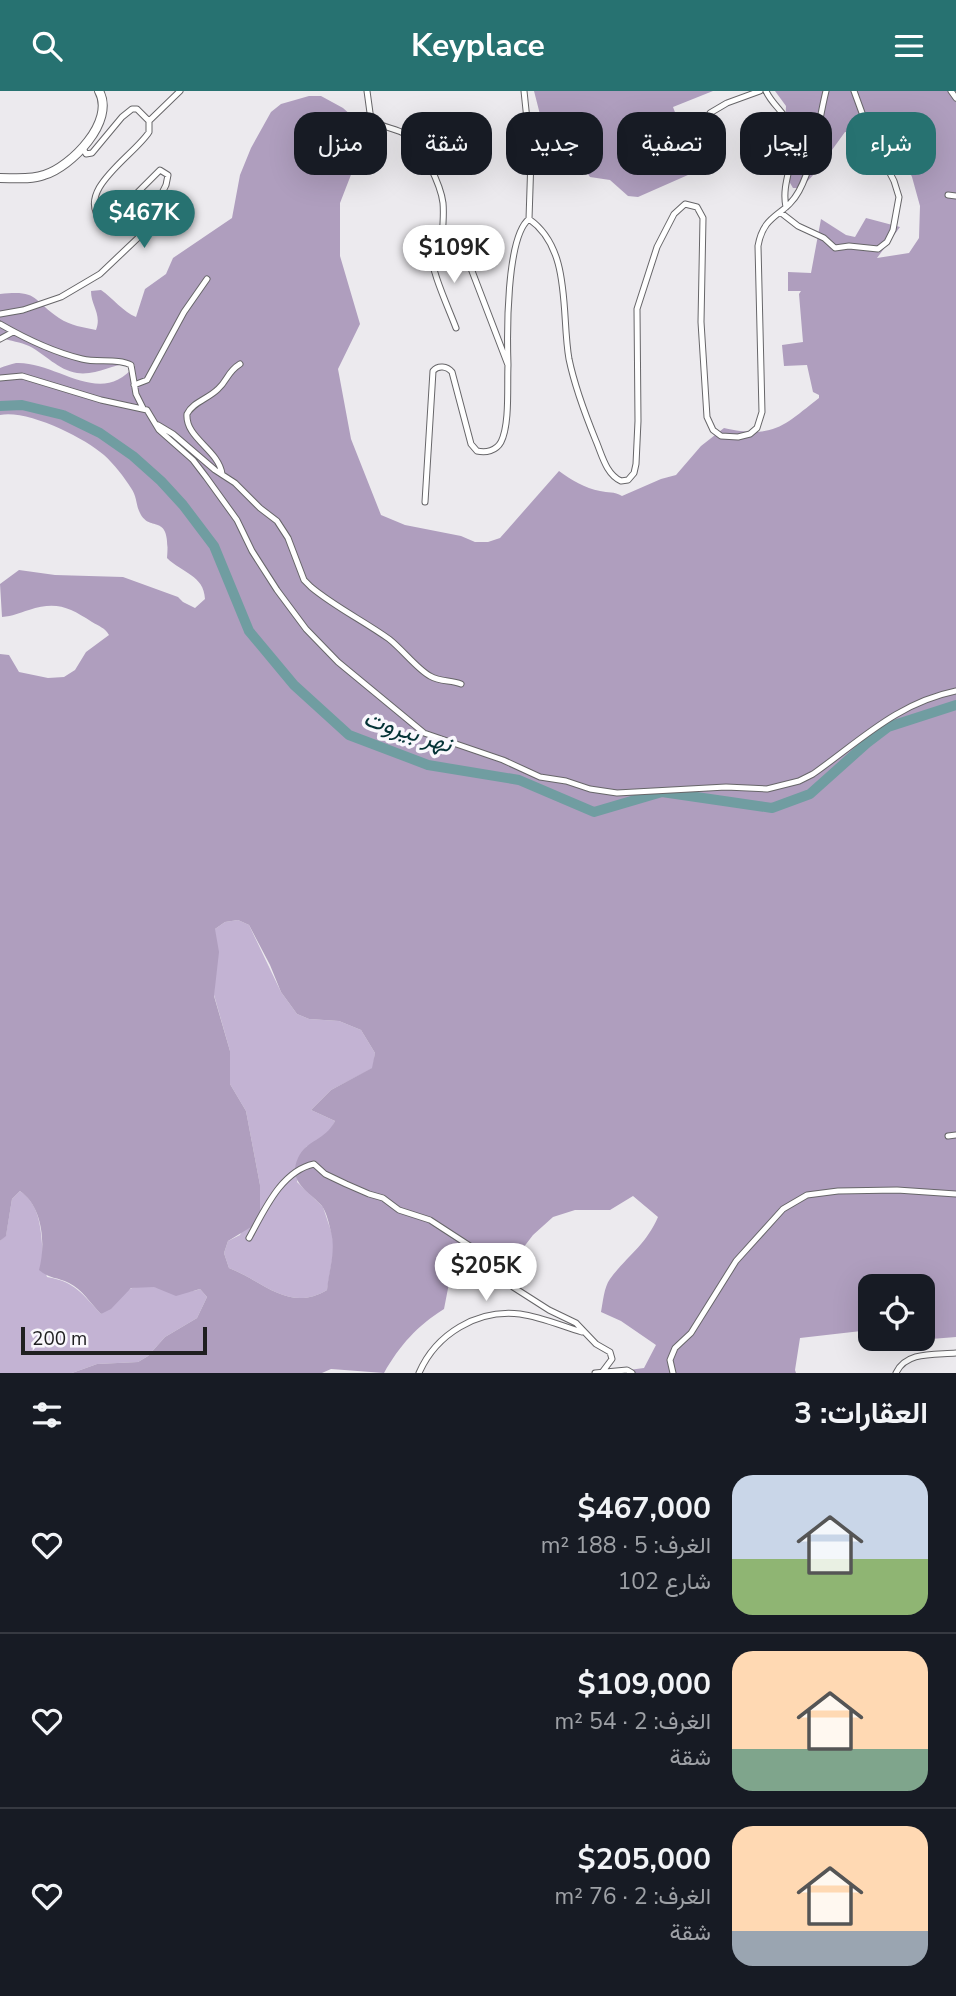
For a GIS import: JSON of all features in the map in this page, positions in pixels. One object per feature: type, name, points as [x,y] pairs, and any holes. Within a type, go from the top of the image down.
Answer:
[{"type":"street","points":[[0,178],[42,176],[65,164],[83,148],[95,131],[104,103],[99,91]]},
{"type":"street","points":[[149,121],[180,91]]},
{"type":"street","points":[[367,91],[371,120],[386,129],[407,135],[425,158],[443,200],[442,237]]},
{"type":"street","points":[[425,502],[433,371],[438,367],[445,367],[452,372],[471,444],[477,451],[485,452],[497,446],[502,437],[506,416],[512,267],[516,241],[524,223],[529,219],[531,158],[524,91]]},
{"type":"street","points":[[712,112],[727,103],[763,91],[792,130],[794,140],[784,194],[786,207]]},
{"type":"street","points":[[529,219],[536,224],[559,262],[565,335],[579,401],[605,462],[611,473],[621,481],[628,480],[634,473],[636,464],[637,309],[657,247],[674,214],[689,203],[701,211],[701,322],[707,417],[713,430],[721,436],[738,437],[750,434],[757,428],[762,412],[758,246],[765,223],[786,207],[798,193],[805,176],[826,91]]},
{"type":"street","points":[[780,212],[798,226],[824,238],[835,249],[849,246],[878,249],[890,237],[899,204],[898,190],[869,132],[854,91]]},
{"type":"street","points":[[951,91],[956,98]]},
{"type":"street","points":[[0,314],[23,310],[61,297],[91,281],[140,236],[168,180],[167,175],[160,170],[110,220],[102,221],[98,217],[94,200],[107,176],[145,138],[149,121],[142,113],[132,109],[92,153],[86,154],[83,148]]},
{"type":"street","points":[[948,195],[956,196]]},
{"type":"street","points":[[442,237],[435,242],[431,250],[438,280],[456,328]]},
{"type":"street","points":[[442,237],[447,238],[467,258],[508,365]]},
{"type":"street","points":[[134,386],[147,380],[184,312],[207,279]]},
{"type":"street","points":[[0,324],[55,351],[80,359],[125,362],[131,365],[134,371],[134,386],[142,408]]},
{"type":"street","points":[[0,338],[13,331]]},
{"type":"street","points":[[222,474],[219,463],[187,424],[187,414],[189,409],[219,389],[226,375],[240,364]]},
{"type":"street","points":[[0,378],[22,376],[101,400],[147,410],[159,430],[192,460],[206,477],[237,520],[252,551],[293,614],[325,650],[424,733],[503,760],[540,776],[617,793],[776,787],[813,774],[888,717],[923,701],[956,691]]},
{"type":"street","points":[[155,423],[235,483],[282,527],[304,580],[311,587],[353,618],[387,638],[426,674],[461,684]]},
{"type":"street","points":[[948,1136],[956,1135]]},
{"type":"street","points":[[249,1238],[273,1197],[299,1167],[314,1164],[325,1174],[383,1198],[399,1210],[430,1220],[470,1246],[513,1287],[576,1324],[611,1354],[611,1361],[603,1371]]},
{"type":"street","points":[[673,1373],[670,1360],[675,1348],[691,1333],[736,1261],[783,1209],[807,1195],[838,1191],[897,1190],[956,1194]]},
{"type":"street","points":[[419,1373],[437,1343],[455,1329],[475,1319],[497,1314],[520,1314],[586,1333]]},
{"type":"street","points":[[896,1373],[905,1361],[913,1357],[956,1353]]},
{"type":"street","points":[[595,1373],[627,1370],[632,1373]]},
{"type":"shaded area","points":[[534,91],[713,91],[673,107],[675,112],[617,112],[617,175],[688,175],[638,197],[628,196],[610,180],[589,175],[603,175],[603,112],[539,112]]},
{"type":"shaded area","points":[[775,91],[956,91],[956,1337],[935,1339],[935,1274],[858,1274],[858,1331],[800,1338],[796,1373],[606,1373],[644,1368],[656,1345],[621,1321],[601,1312],[608,1282],[648,1235],[658,1217],[633,1196],[610,1210],[575,1210],[553,1217],[533,1235],[504,1273],[471,1248],[451,1273],[444,1309],[410,1337],[384,1373],[331,1369],[322,1373],[72,1373],[97,1364],[138,1362],[148,1356],[165,1337],[197,1318],[207,1297],[200,1289],[176,1296],[154,1287],[131,1288],[111,1309],[101,1314],[74,1286],[39,1270],[41,1227],[34,1206],[20,1191],[12,1199],[6,1236],[0,1241],[0,654],[9,655],[19,672],[48,678],[64,677],[75,670],[86,652],[109,635],[99,626],[62,607],[39,607],[2,617],[0,584],[19,570],[55,575],[123,577],[178,597],[195,608],[205,599],[204,591],[196,579],[167,558],[166,534],[163,528],[144,519],[133,491],[104,455],[83,440],[39,420],[11,414],[0,415],[2,367],[16,363],[31,364],[78,380],[108,383],[122,377],[135,365],[77,373],[58,365],[29,346],[0,337],[0,294],[22,293],[34,297],[64,321],[96,330],[98,319],[91,291],[101,290],[136,317],[145,289],[166,274],[173,258],[232,218],[240,175],[271,112],[281,104],[309,96],[321,96],[348,112],[294,112],[294,175],[351,175],[340,203],[340,256],[360,324],[338,369],[351,439],[381,515],[405,525],[461,536],[475,542],[488,542],[500,538],[559,471],[589,488],[622,496],[676,475],[701,446],[724,428],[755,432],[777,428],[819,398],[819,395],[813,392],[807,365],[784,366],[782,345],[803,342],[799,294],[801,291],[788,291],[788,272],[811,273],[821,219],[846,235],[855,237],[866,218],[900,227],[877,258],[909,253],[919,238],[920,206],[911,175],[936,175],[936,112],[846,112],[846,132],[832,150],[832,112],[786,112],[786,106]],"holes":[[[238,920],[249,925],[281,992],[297,1014],[309,1019],[339,1021],[361,1030],[375,1053],[372,1068],[331,1090],[311,1110],[335,1121],[326,1133],[302,1152],[295,1166],[295,1174],[301,1185],[324,1209],[332,1239],[332,1254],[327,1290],[300,1298],[276,1293],[229,1268],[224,1253],[228,1241],[251,1227],[260,1216],[260,1185],[246,1111],[230,1084],[230,1051],[214,996],[219,952],[215,929],[225,922]]]},
{"type":"shaded area","points":[[785,175],[813,175],[801,188],[793,188]]},
{"type":"shaded area","points":[[238,920],[249,925],[281,992],[297,1014],[309,1019],[339,1021],[361,1030],[375,1053],[373,1068],[331,1090],[311,1110],[335,1121],[329,1134],[306,1147],[297,1182],[323,1207],[334,1248],[327,1290],[313,1296],[300,1298],[276,1293],[229,1268],[224,1253],[228,1241],[240,1235],[260,1185],[246,1111],[230,1084],[230,1051],[214,995],[215,929],[225,922]]},
{"type":"shaded area","points":[[20,1191],[35,1208],[41,1230],[47,1277],[72,1286],[101,1314],[132,1288],[149,1286],[182,1292],[200,1289],[207,1297],[197,1318],[165,1337],[148,1356],[138,1362],[97,1364],[72,1373],[0,1373],[0,1241],[6,1235],[12,1199]]},
{"type":"waterway","name":"نهر بيروت","points":[[0,406],[22,405],[63,415],[100,433],[133,456],[183,505],[214,546],[249,631],[294,685],[349,735],[428,765],[519,780],[594,812],[662,792],[772,808],[810,794],[888,727],[956,705]]}]
